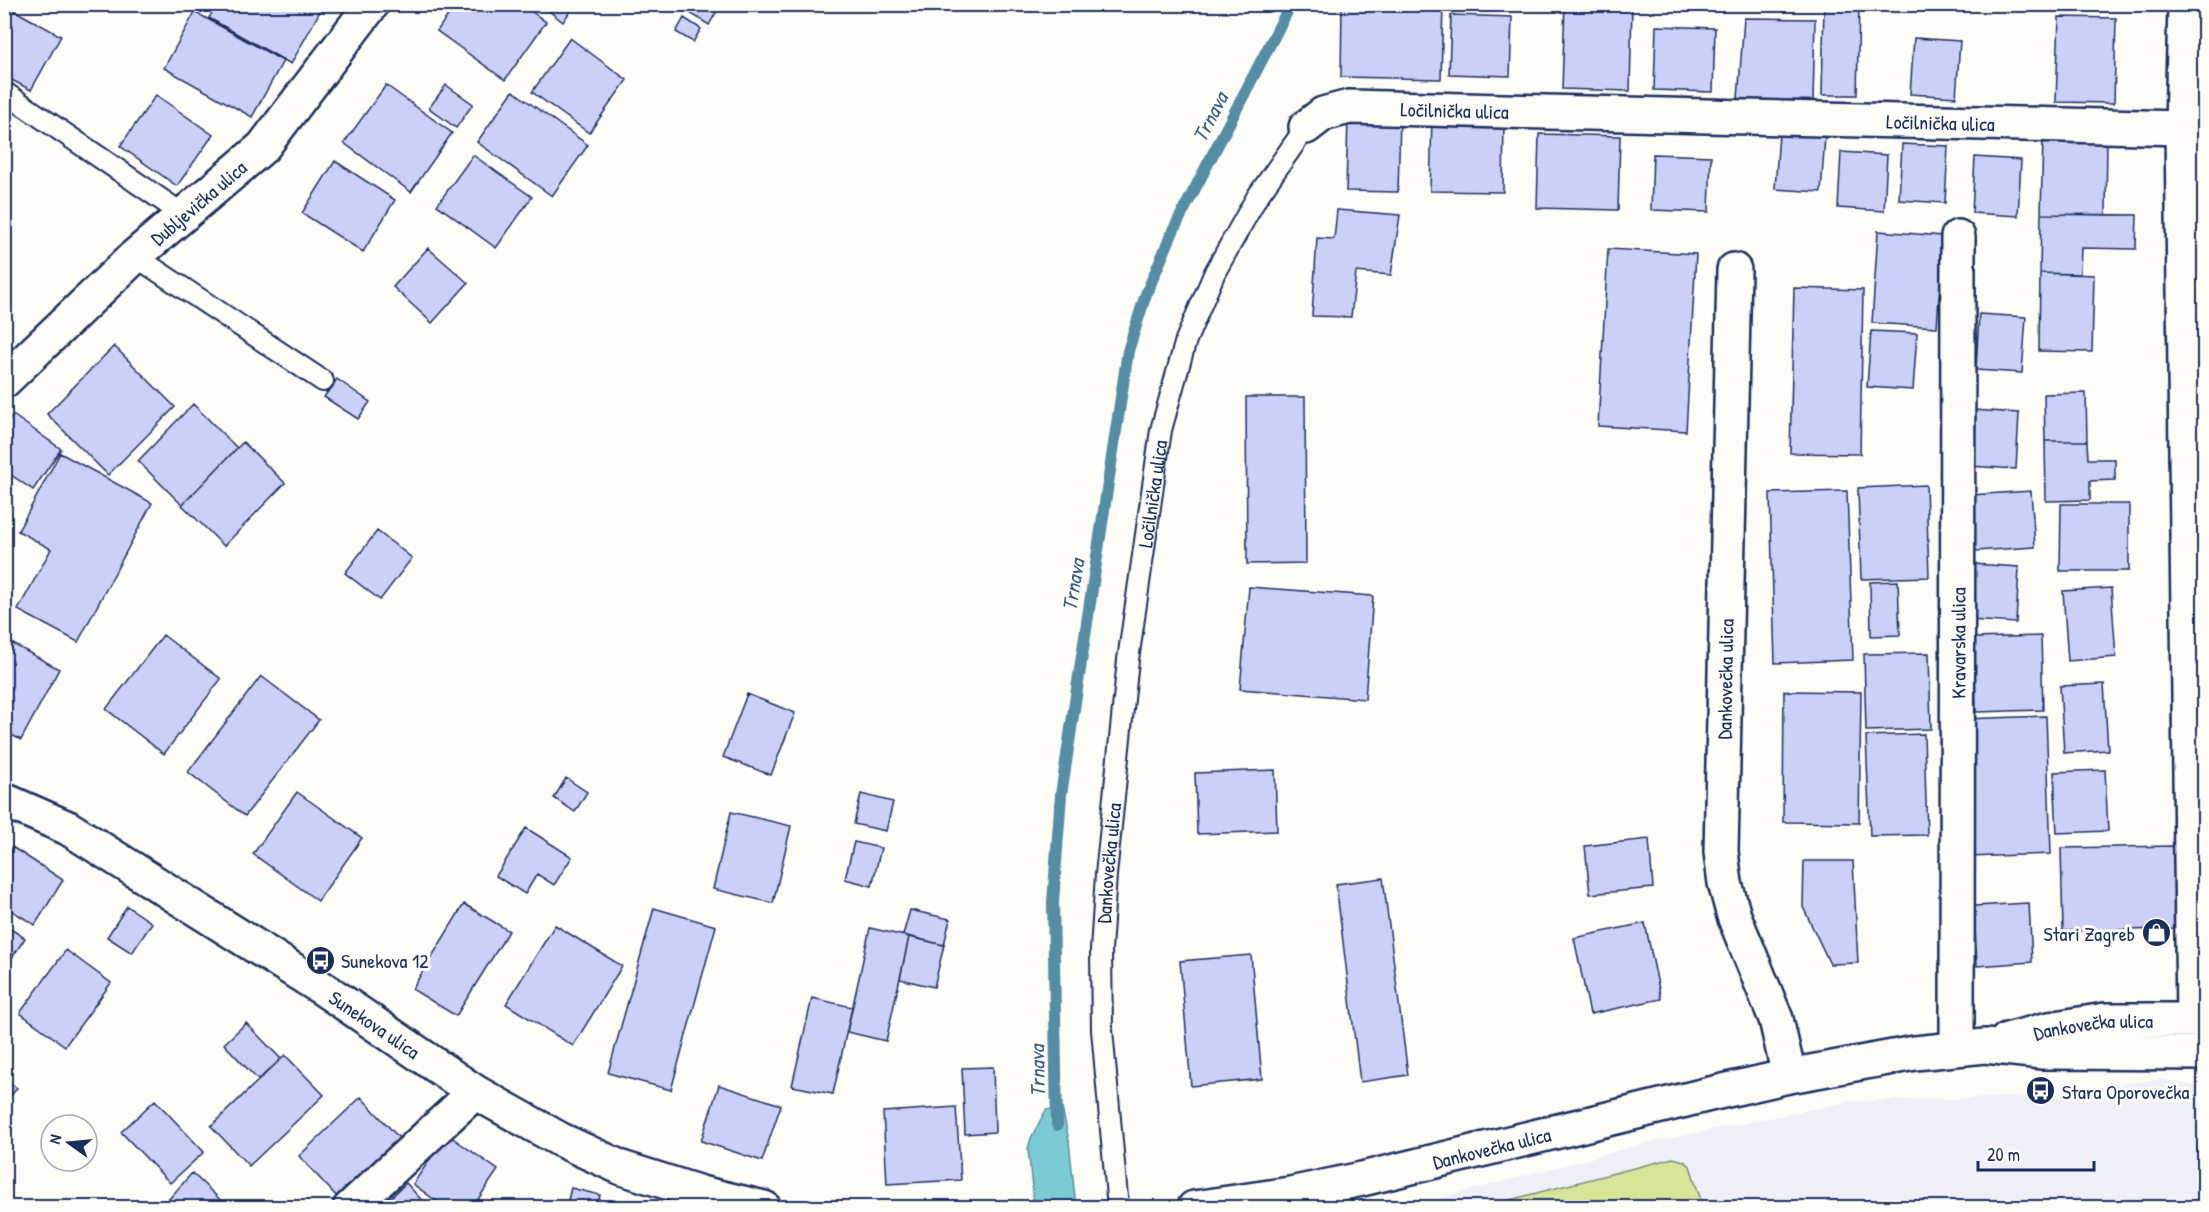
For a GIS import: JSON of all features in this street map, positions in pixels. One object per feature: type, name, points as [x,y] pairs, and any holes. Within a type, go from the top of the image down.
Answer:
[{"type":"street","name":"Dubljevička ulica","points":[[4,381],[135,256],[263,147],[372,4]]},
{"type":"street","points":[[2185,4],[2182,128],[2201,1029]]},
{"type":"street","name":"Ločilnička ulica","points":[[1306,127],[1323,114],[1349,106],[2182,128]]},
{"type":"street","name":"Kravarska ulica","points":[[1958,237],[1971,1047]]},
{"type":"street","name":"Dankovečka ulica","points":[[1734,270],[1721,852],[1725,883],[1734,916],[1776,1019],[1789,1076]]},
{"type":"street","name":"Sunekova ulica","points":[[4,800],[68,828],[325,990],[475,1092],[561,1140],[622,1168],[701,1193],[764,1208]]},
{"type":"street","name":"Dankovečka ulica","points":[[1194,1208],[1271,1202],[1789,1076],[1915,1053],[1971,1047],[2049,1029],[2105,1020],[2201,1029]]},
{"type":"street","name":"Dankovečka ulica","points":[[1971,1047],[2042,1052],[2205,1053]]},
{"type":"street","points":[[2136,1053],[2205,1072]]},
{"type":"street","points":[[350,1208],[475,1092]]},
{"type":"lane","points":[[4,92],[184,215]]},
{"type":"lane","name":"Ločilnička ulica","points":[[1128,660],[1161,430],[1186,340],[1215,272],[1246,216],[1306,127]]},
{"type":"lane","points":[[135,256],[323,381]]},
{"type":"lane","name":"Dankovečka ulica","points":[[1118,1208],[1102,1030],[1101,950],[1106,875],[1128,660]]},
{"type":"shaded area","points":[[2160,1079],[2204,1088],[2204,1207],[1403,1208],[1648,1143],[1853,1101],[2038,1097],[2079,1094],[2116,1085]]},
{"type":"green space","points":[[1673,1158],[1684,1161],[1690,1166],[1703,1207],[1482,1207]]},
{"type":"water","points":[[1062,1108],[1069,1141],[1076,1207],[1034,1207],[1028,1149],[1031,1138],[1046,1110]]},
{"type":"building","points":[[217,4],[324,4],[291,64],[209,18]]},
{"type":"building","points":[[456,4],[521,4],[546,22],[505,80],[437,31]]},
{"type":"building","points":[[540,4],[575,4],[563,22]]},
{"type":"building","points":[[676,4],[721,4],[709,25]]},
{"type":"building","points":[[1342,4],[1443,4],[1441,79],[1341,77]]},
{"type":"building","points":[[1565,4],[1632,4],[1630,91],[1562,89]]},
{"type":"building","points":[[1824,4],[1859,4],[1857,95],[1822,95]]},
{"type":"building","points":[[8,7],[61,36],[31,90],[4,76],[4,14]]},
{"type":"building","points":[[195,12],[283,61],[252,117],[164,68]]},
{"type":"building","points":[[1451,15],[1512,17],[1510,76],[1449,74]]},
{"type":"building","points":[[2059,17],[2116,18],[2114,103],[2056,102]]},
{"type":"building","points":[[684,18],[701,29],[693,42],[676,32]]},
{"type":"building","points":[[1744,18],[1815,19],[1813,101],[1738,99]]},
{"type":"building","points":[[1656,26],[1715,28],[1713,92],[1654,90]]},
{"type":"building","points":[[570,38],[627,80],[589,133],[532,92]]},
{"type":"building","points":[[1914,38],[1960,41],[1956,97],[1910,94]]},
{"type":"building","points":[[386,85],[452,133],[411,192],[344,143]]},
{"type":"building","points":[[446,85],[473,104],[456,128],[429,108]]},
{"type":"building","points":[[513,91],[588,145],[552,196],[477,142]]},
{"type":"building","points":[[156,95],[213,135],[177,186],[120,146]]},
{"type":"building","points":[[1348,117],[1400,118],[1398,192],[1346,191]]},
{"type":"building","points":[[1432,119],[1504,121],[1503,192],[1430,191]]},
{"type":"building","points":[[1779,133],[1825,136],[1821,192],[1775,189]]},
{"type":"building","points":[[1539,134],[1620,136],[1618,210],[1537,208]]},
{"type":"building","points":[[2043,138],[2107,138],[2106,215],[2041,214]]},
{"type":"building","points":[[1902,144],[1948,146],[1945,203],[1899,200]]},
{"type":"building","points":[[1841,152],[1887,155],[1884,211],[1838,208]]},
{"type":"building","points":[[1653,154],[1711,156],[1709,212],[1651,210]]},
{"type":"building","points":[[473,155],[532,197],[496,248],[437,205]]},
{"type":"building","points":[[1975,157],[2021,160],[2018,216],[1972,213]]},
{"type":"building","points":[[335,161],[395,200],[363,252],[302,213]]},
{"type":"building","points":[[1337,210],[1400,215],[1391,275],[1356,272],[1351,317],[1312,316],[1317,238],[1334,239]]},
{"type":"building","points":[[2041,214],[2137,215],[2136,249],[2081,248],[2080,274],[2040,273]]},
{"type":"building","points":[[1878,231],[1943,236],[1937,327],[1872,323]]},
{"type":"building","points":[[428,248],[468,283],[432,323],[393,287]]},
{"type":"building","points":[[1608,249],[1696,254],[1686,431],[1598,426]]},
{"type":"building","points":[[2040,273],[2094,275],[2092,352],[2039,351]]},
{"type":"building","points":[[1794,288],[1863,290],[1860,454],[1790,453]]},
{"type":"building","points":[[1979,314],[2026,317],[2022,373],[1976,370]]},
{"type":"building","points":[[1871,331],[1917,333],[1913,390],[1867,387]]},
{"type":"building","points":[[114,346],[175,407],[108,475],[47,414]]},
{"type":"building","points":[[337,379],[370,402],[358,419],[324,397]]},
{"type":"building","points":[[2086,393],[2087,441],[2045,441],[2044,394]]},
{"type":"building","points":[[1246,397],[1305,397],[1306,563],[1247,564]]},
{"type":"building","points":[[193,404],[237,448],[182,505],[138,461]]},
{"type":"building","points":[[1973,410],[2019,413],[2016,469],[1970,466]]},
{"type":"building","points":[[13,415],[61,449],[33,490],[4,470],[4,427]]},
{"type":"building","points":[[2045,441],[2087,441],[2088,459],[2115,459],[2115,480],[2090,481],[2090,500],[2046,501]]},
{"type":"building","points":[[243,442],[285,483],[224,546],[182,505]]},
{"type":"building","points":[[60,453],[152,503],[78,642],[18,610],[51,549],[18,531]]},
{"type":"building","points":[[1926,485],[1929,577],[1861,579],[1858,488]]},
{"type":"building","points":[[1847,491],[1853,660],[1775,663],[1770,493]]},
{"type":"building","points":[[2031,491],[2035,547],[1975,551],[1971,495]]},
{"type":"building","points":[[2061,504],[2129,504],[2129,571],[2060,571]]},
{"type":"building","points":[[377,531],[412,558],[380,600],[345,573]]},
{"type":"building","points":[[1973,564],[2019,567],[2016,623],[1970,620]]},
{"type":"building","points":[[1898,581],[1900,635],[1871,636],[1870,582]]},
{"type":"building","points":[[1249,587],[1373,596],[1365,699],[1240,689]]},
{"type":"building","points":[[2111,588],[2116,657],[2068,661],[2063,591]]},
{"type":"building","points":[[163,635],[221,679],[164,754],[106,709]]},
{"type":"building","points":[[2041,636],[2043,710],[1976,712],[1974,638]]},
{"type":"building","points":[[4,639],[59,669],[21,740],[4,731]]},
{"type":"building","points":[[1929,653],[1931,729],[1866,731],[1864,654]]},
{"type":"building","points":[[261,676],[319,720],[245,816],[188,772]]},
{"type":"building","points":[[2104,684],[2108,750],[2064,753],[2060,686]]},
{"type":"building","points":[[1784,691],[1861,692],[1859,823],[1783,822]]},
{"type":"building","points":[[747,694],[795,713],[771,775],[723,757]]},
{"type":"building","points":[[2046,716],[2051,854],[1968,857],[1963,719]]},
{"type":"building","points":[[1924,734],[1927,835],[1870,836],[1866,736]]},
{"type":"building","points":[[1275,770],[1277,831],[1197,834],[1195,773]]},
{"type":"building","points":[[2105,770],[2108,831],[2057,833],[2054,772]]},
{"type":"building","points":[[566,778],[587,792],[575,812],[554,798]]},
{"type":"building","points":[[297,792],[362,838],[318,901],[253,854]]},
{"type":"building","points":[[861,794],[893,802],[886,831],[854,824]]},
{"type":"building","points":[[731,812],[791,826],[773,903],[713,889]]},
{"type":"building","points":[[526,828],[572,857],[554,885],[537,874],[525,894],[496,876]]},
{"type":"building","points":[[1649,839],[1653,888],[1590,894],[1585,846]]},
{"type":"building","points":[[854,842],[881,848],[872,886],[845,879]]},
{"type":"building","points":[[2174,846],[2175,929],[2063,931],[2061,848]]},
{"type":"building","points":[[12,847],[63,880],[35,925],[4,906],[4,858]]},
{"type":"building","points":[[1804,861],[1853,861],[1858,963],[1830,964],[1803,907]]},
{"type":"building","points":[[1383,878],[1408,1075],[1360,1082],[1336,884]]},
{"type":"building","points":[[2029,903],[2032,962],[1977,966],[1974,906]]},
{"type":"building","points":[[464,904],[509,931],[456,1016],[412,989]]},
{"type":"building","points":[[127,906],[152,923],[132,953],[107,937]]},
{"type":"building","points":[[654,908],[716,926],[671,1090],[608,1073]]},
{"type":"building","points":[[910,910],[950,919],[944,945],[903,935]]},
{"type":"building","points":[[1645,923],[1661,999],[1590,1014],[1574,938]]},
{"type":"building","points":[[4,925],[25,938],[4,970]]},
{"type":"building","points":[[555,925],[622,966],[573,1046],[506,1004]]},
{"type":"building","points":[[870,928],[909,937],[886,1041],[847,1032]]},
{"type":"building","points":[[909,937],[944,945],[934,987],[900,979]]},
{"type":"building","points":[[66,950],[111,983],[65,1046],[20,1013]]},
{"type":"building","points":[[1251,955],[1262,1079],[1191,1086],[1180,961]]},
{"type":"building","points":[[812,998],[852,1007],[833,1094],[792,1086]]},
{"type":"building","points":[[246,1023],[281,1059],[258,1080],[224,1044]]},
{"type":"building","points":[[285,1055],[324,1095],[249,1166],[211,1126]]},
{"type":"building","points":[[993,1067],[995,1132],[965,1134],[962,1068]]},
{"type":"building","points":[[4,1079],[17,1088],[4,1105]]},
{"type":"building","points":[[719,1085],[781,1105],[762,1161],[701,1141]]},
{"type":"building","points":[[361,1097],[401,1140],[339,1199],[299,1156]]},
{"type":"building","points":[[155,1100],[204,1152],[170,1183],[121,1132]]},
{"type":"building","points":[[956,1107],[961,1180],[887,1184],[883,1112]]},
{"type":"building","points":[[447,1134],[498,1170],[472,1208],[446,1208],[413,1184]]},
{"type":"building","points":[[192,1173],[229,1208],[161,1208]]},
{"type":"building","points":[[406,1183],[429,1208],[380,1208]]},
{"type":"building","points":[[571,1188],[600,1195],[597,1208],[566,1208]]},
{"type":"waterway","name":"Trnava","points":[[1057,1125],[1053,902],[1061,795],[1128,351],[1146,294],[1174,229],[1291,4]]},
{"type":"place","name":"Stari Zagreb","points":[[2156,933]]},
{"type":"place","name":"Sunekova 12","points":[[320,960]]},
{"type":"place","name":"Stara Oporovečka","points":[[2041,1091]]}]
